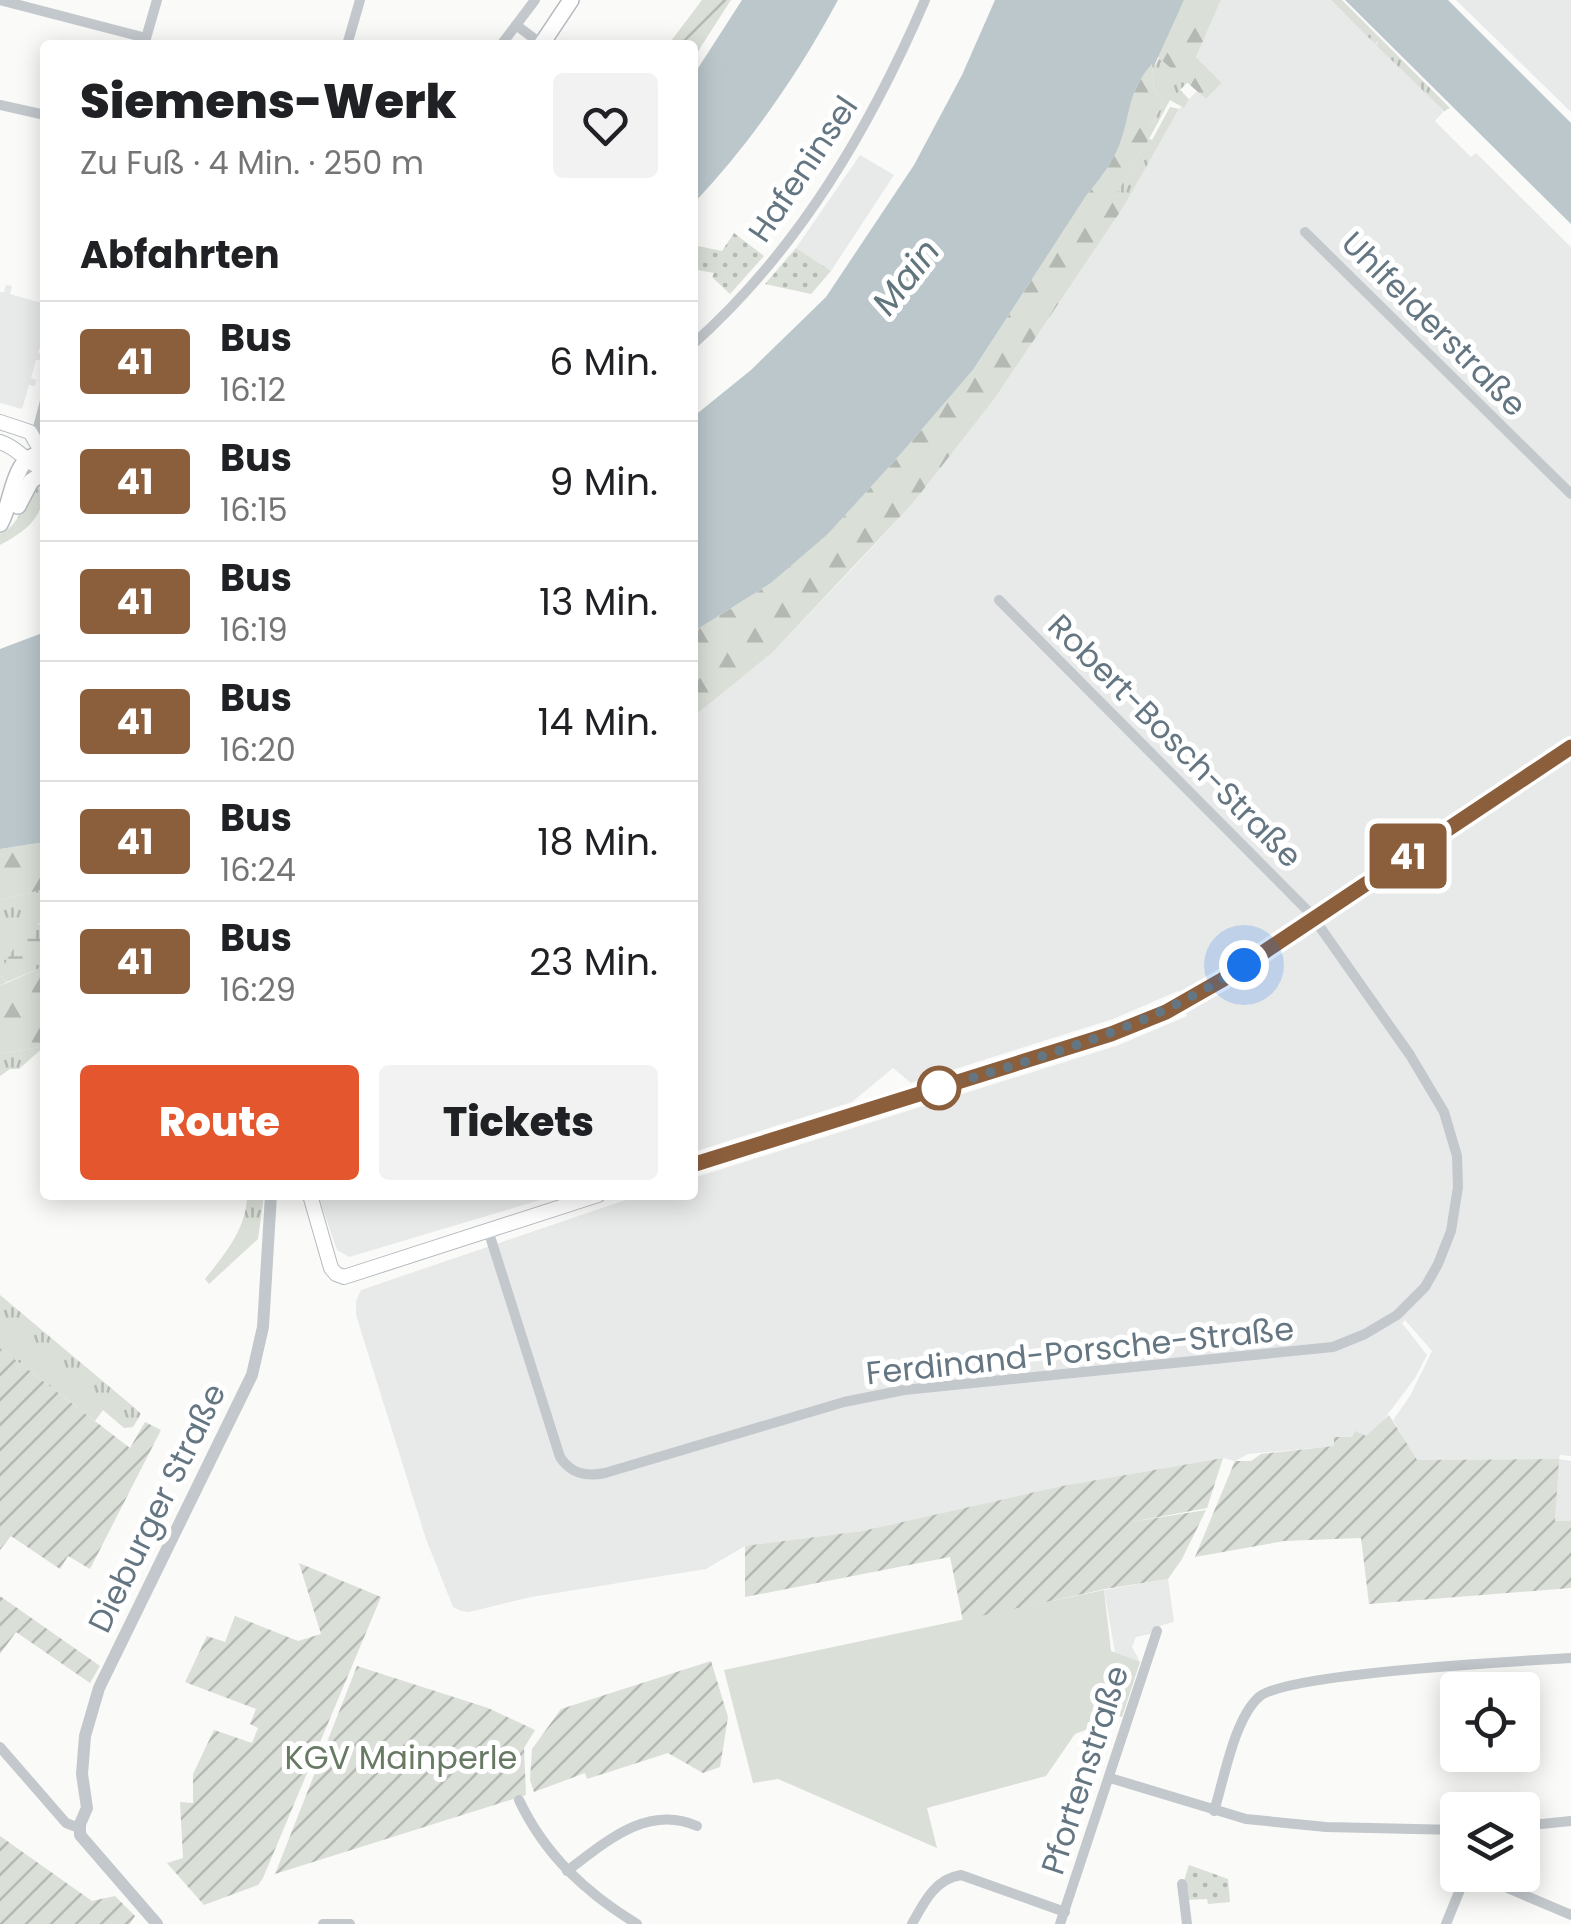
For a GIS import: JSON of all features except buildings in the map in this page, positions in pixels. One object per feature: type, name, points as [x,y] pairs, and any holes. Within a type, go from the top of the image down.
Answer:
[{"type":"main road","points":[[538,40],[568,3]]},
{"type":"main road","points":[[0,422],[27,430],[37,451],[34,477],[13,518],[0,527]]},
{"type":"main road","points":[[0,442],[37,451]]},
{"type":"main road","points":[[0,527],[37,451]]},
{"type":"main road","points":[[698,1164],[1140,1023],[1222,980],[1571,747]]},
{"type":"main road","points":[[311,1200],[330,1268],[338,1276],[352,1275],[582,1200]]},
{"type":"street","points":[[0,0],[138,40]]},
{"type":"street","points":[[146,40],[157,0]]},
{"type":"street","points":[[349,40],[360,0]]},
{"type":"street","points":[[505,40],[535,0]]},
{"type":"street","name":"Hafeninsel","points":[[698,339],[756,281],[815,204],[878,102],[926,0]]},
{"type":"street","points":[[516,26],[532,40]]},
{"type":"street","points":[[0,105],[40,114]]},
{"type":"street","name":"Uhlfelderstraße","points":[[1306,232],[1571,494]]},
{"type":"street","name":"Robert-Bosch-Straße","points":[[999,600],[1288,888],[1314,919]]},
{"type":"street","name":"Ferdinand-Porsche-Straße","points":[[488,1230],[560,1456],[569,1468],[585,1475],[605,1473],[844,1402],[904,1390],[1301,1352],[1346,1343],[1397,1314],[1425,1286],[1451,1232],[1459,1171],[1450,1125],[1437,1097],[1314,919]]},
{"type":"street","name":"Dieburger Straße","points":[[81,1834],[86,1808],[82,1764],[90,1710],[257,1361],[264,1315],[271,1200]]},
{"type":"street","name":"Pfortenstraße","points":[[1060,1924],[1156,1631]]},
{"type":"street","points":[[1214,1811],[1244,1718],[1257,1699],[1272,1689],[1369,1675],[1571,1658]]},
{"type":"street","points":[[0,1747],[81,1834],[156,1924]]},
{"type":"street","points":[[1110,1778],[1246,1819],[1326,1827],[1440,1830]]},
{"type":"street","points":[[519,1800],[540,1837],[567,1871],[592,1895],[637,1924]]},
{"type":"street","points":[[567,1871],[614,1837],[642,1823],[675,1818],[697,1826]]},
{"type":"street","points":[[1540,1824],[1571,1821]]},
{"type":"street","points":[[912,1924],[934,1889],[947,1878],[961,1875],[1065,1912]]},
{"type":"street","points":[[1182,1884],[1186,1924]]},
{"type":"street","points":[[1446,1924],[1459,1892]]},
{"type":"street","points":[[1518,1892],[1571,1915]]},
{"type":"street","points":[[322,1924],[350,1924]]},
{"type":"shaded area","points":[[1221,0],[1331,0],[1444,111],[1435,121],[1471,157],[1476,153],[1571,247],[1571,1456],[1560,1455],[1559,1459],[1571,1461],[1571,1521],[1555,1522],[1558,1459],[1416,1460],[1393,1420],[1432,1351],[1405,1320],[1402,1323],[1427,1355],[1415,1378],[1379,1426],[1366,1436],[1334,1438],[1335,1446],[1248,1454],[1235,1461],[1223,1458],[1062,1486],[862,1531],[745,1546],[706,1569],[461,1611],[453,1607],[426,1539],[356,1315],[361,1290],[625,1200],[698,1200],[698,1176],[1119,1045],[1187,1016],[1178,991],[1113,1019],[911,1083],[893,1068],[852,1102],[698,1150],[698,713],[772,653],[852,569],[913,503],[995,398],[1124,206],[1179,109],[1197,91],[1206,99],[1222,83],[1196,57]]},
{"type":"shaded area","points":[[1456,0],[1571,0],[1571,112]]},
{"type":"shaded area","points":[[860,155],[894,175],[831,271],[796,248]]},
{"type":"shaded area","points":[[6,285],[12,286],[10,294],[40,303],[40,360],[36,360],[31,378],[36,380],[35,386],[29,385],[22,409],[0,403],[0,292],[4,292]]},
{"type":"shaded area","points":[[320,1200],[540,1200],[349,1257],[337,1250]]},
{"type":"shaded area","points":[[1168,1579],[1174,1622],[1136,1637],[1132,1647],[1140,1662],[1122,1717],[1099,1710],[1116,1658],[1104,1590]]},
{"type":"green space","points":[[702,0],[731,0],[698,51],[698,40],[672,40]]},
{"type":"green space","points":[[1184,0],[1221,0],[1196,57],[1222,83],[1206,99],[1157,56]]},
{"type":"green space","points":[[1331,0],[1342,0],[1450,108],[1444,111],[1376,45],[1379,40],[1375,44]]},
{"type":"green space","points":[[1160,56],[1188,82],[1180,90],[1189,99],[1184,108],[1170,100],[1149,139],[1147,134],[1163,103],[1154,89],[1152,64]]},
{"type":"green space","points":[[1152,64],[1154,89],[1163,103],[1147,134],[1149,139],[1114,198],[1124,206],[995,398],[913,503],[772,653],[698,713],[698,629],[771,583],[828,534],[973,370],[1109,165],[1144,74]]},
{"type":"green space","points":[[1170,107],[1179,109],[1124,206],[1113,199],[1149,139],[1152,140]]},
{"type":"green space","points":[[734,233],[764,256],[730,294],[712,277],[714,273],[698,270],[698,246],[722,251]]},
{"type":"green space","points":[[796,248],[831,271],[811,294],[765,284]]},
{"type":"green space","points":[[38,483],[40,508],[35,518],[0,545],[0,534],[15,522]]},
{"type":"green space","points":[[40,843],[40,890],[0,900],[0,849]]},
{"type":"green space","points":[[40,890],[40,922],[1,976],[7,982],[0,986],[0,900]]},
{"type":"green space","points":[[40,924],[40,968],[7,982],[1,976],[4,967],[23,937]]},
{"type":"green space","points":[[40,968],[40,1047],[0,1054],[0,986]]},
{"type":"green space","points":[[40,1047],[19,1069],[10,1069],[0,1076],[0,1054]]},
{"type":"green space","points":[[247,1200],[263,1200],[258,1239],[209,1284],[205,1279],[239,1229]]},
{"type":"green space","points":[[0,1295],[136,1409],[141,1414],[133,1427],[124,1428],[103,1410],[95,1421],[0,1348]]},
{"type":"green space","points":[[0,1348],[130,1448],[145,1422],[161,1430],[90,1569],[68,1556],[60,1569],[11,1536],[0,1550]]},
{"type":"green space","points":[[1389,1415],[1417,1460],[1559,1459],[1555,1521],[1571,1521],[1571,1588],[1369,1604],[1361,1538],[1284,1541],[1195,1557],[1235,1461],[1251,1461],[1261,1454],[1334,1446],[1334,1437],[1352,1437],[1355,1431],[1366,1436]]},
{"type":"green space","points":[[1223,1458],[1207,1508],[1131,1522],[1206,1510],[1168,1579],[963,1621],[950,1557],[745,1597],[745,1546],[862,1531],[1062,1486]]},
{"type":"green space","points":[[299,1563],[381,1597],[263,1878],[258,1885],[204,1905],[167,1863],[183,1858],[180,1802],[193,1803],[193,1774],[214,1730],[252,1743],[258,1728],[250,1724],[256,1709],[185,1682],[207,1636],[225,1642],[235,1616],[298,1641],[321,1634]]},
{"type":"green space","points":[[1104,1590],[1111,1651],[1140,1662],[1122,1717],[1099,1710],[1093,1727],[1075,1734],[1046,1776],[927,1808],[937,1848],[778,1779],[753,1783],[724,1670]]},
{"type":"green space","points":[[0,1596],[100,1666],[90,1683],[16,1632],[0,1654]]},
{"type":"green space","name":"KGV Mainperle","points":[[711,1661],[728,1717],[720,1767],[703,1773],[668,1753],[587,1779],[585,1773],[534,1792],[530,1780],[532,1749],[561,1709]]},
{"type":"green space","name":"KGV Mainperle","points":[[357,1666],[488,1708],[535,1730],[524,1748],[526,1795],[275,1874]]},
{"type":"green space","points":[[0,1836],[92,1901],[115,1896],[135,1916],[130,1924],[0,1924]]},
{"type":"green space","points":[[1189,1865],[1228,1879],[1230,1902],[1185,1900],[1184,1881]]},
{"type":"water","points":[[742,0],[838,0],[772,107],[698,198],[698,68]]},
{"type":"water","name":"Main","points":[[995,0],[1184,0],[1154,66],[1144,74],[1134,93],[1113,158],[973,370],[828,534],[771,583],[698,629],[698,413],[751,370],[826,297],[914,165],[962,75]]},
{"type":"water","points":[[1345,0],[1448,0],[1571,123],[1571,224]]},
{"type":"water","points":[[40,634],[40,843],[0,849],[0,649]]},
{"type":"bus line","name":"41","points":[[698,1163],[1111,1034],[1166,1012],[1222,980],[1571,747]]},
{"type":"route","points":[[939,1088],[1140,1023],[1194,997],[1244,965]]}]
